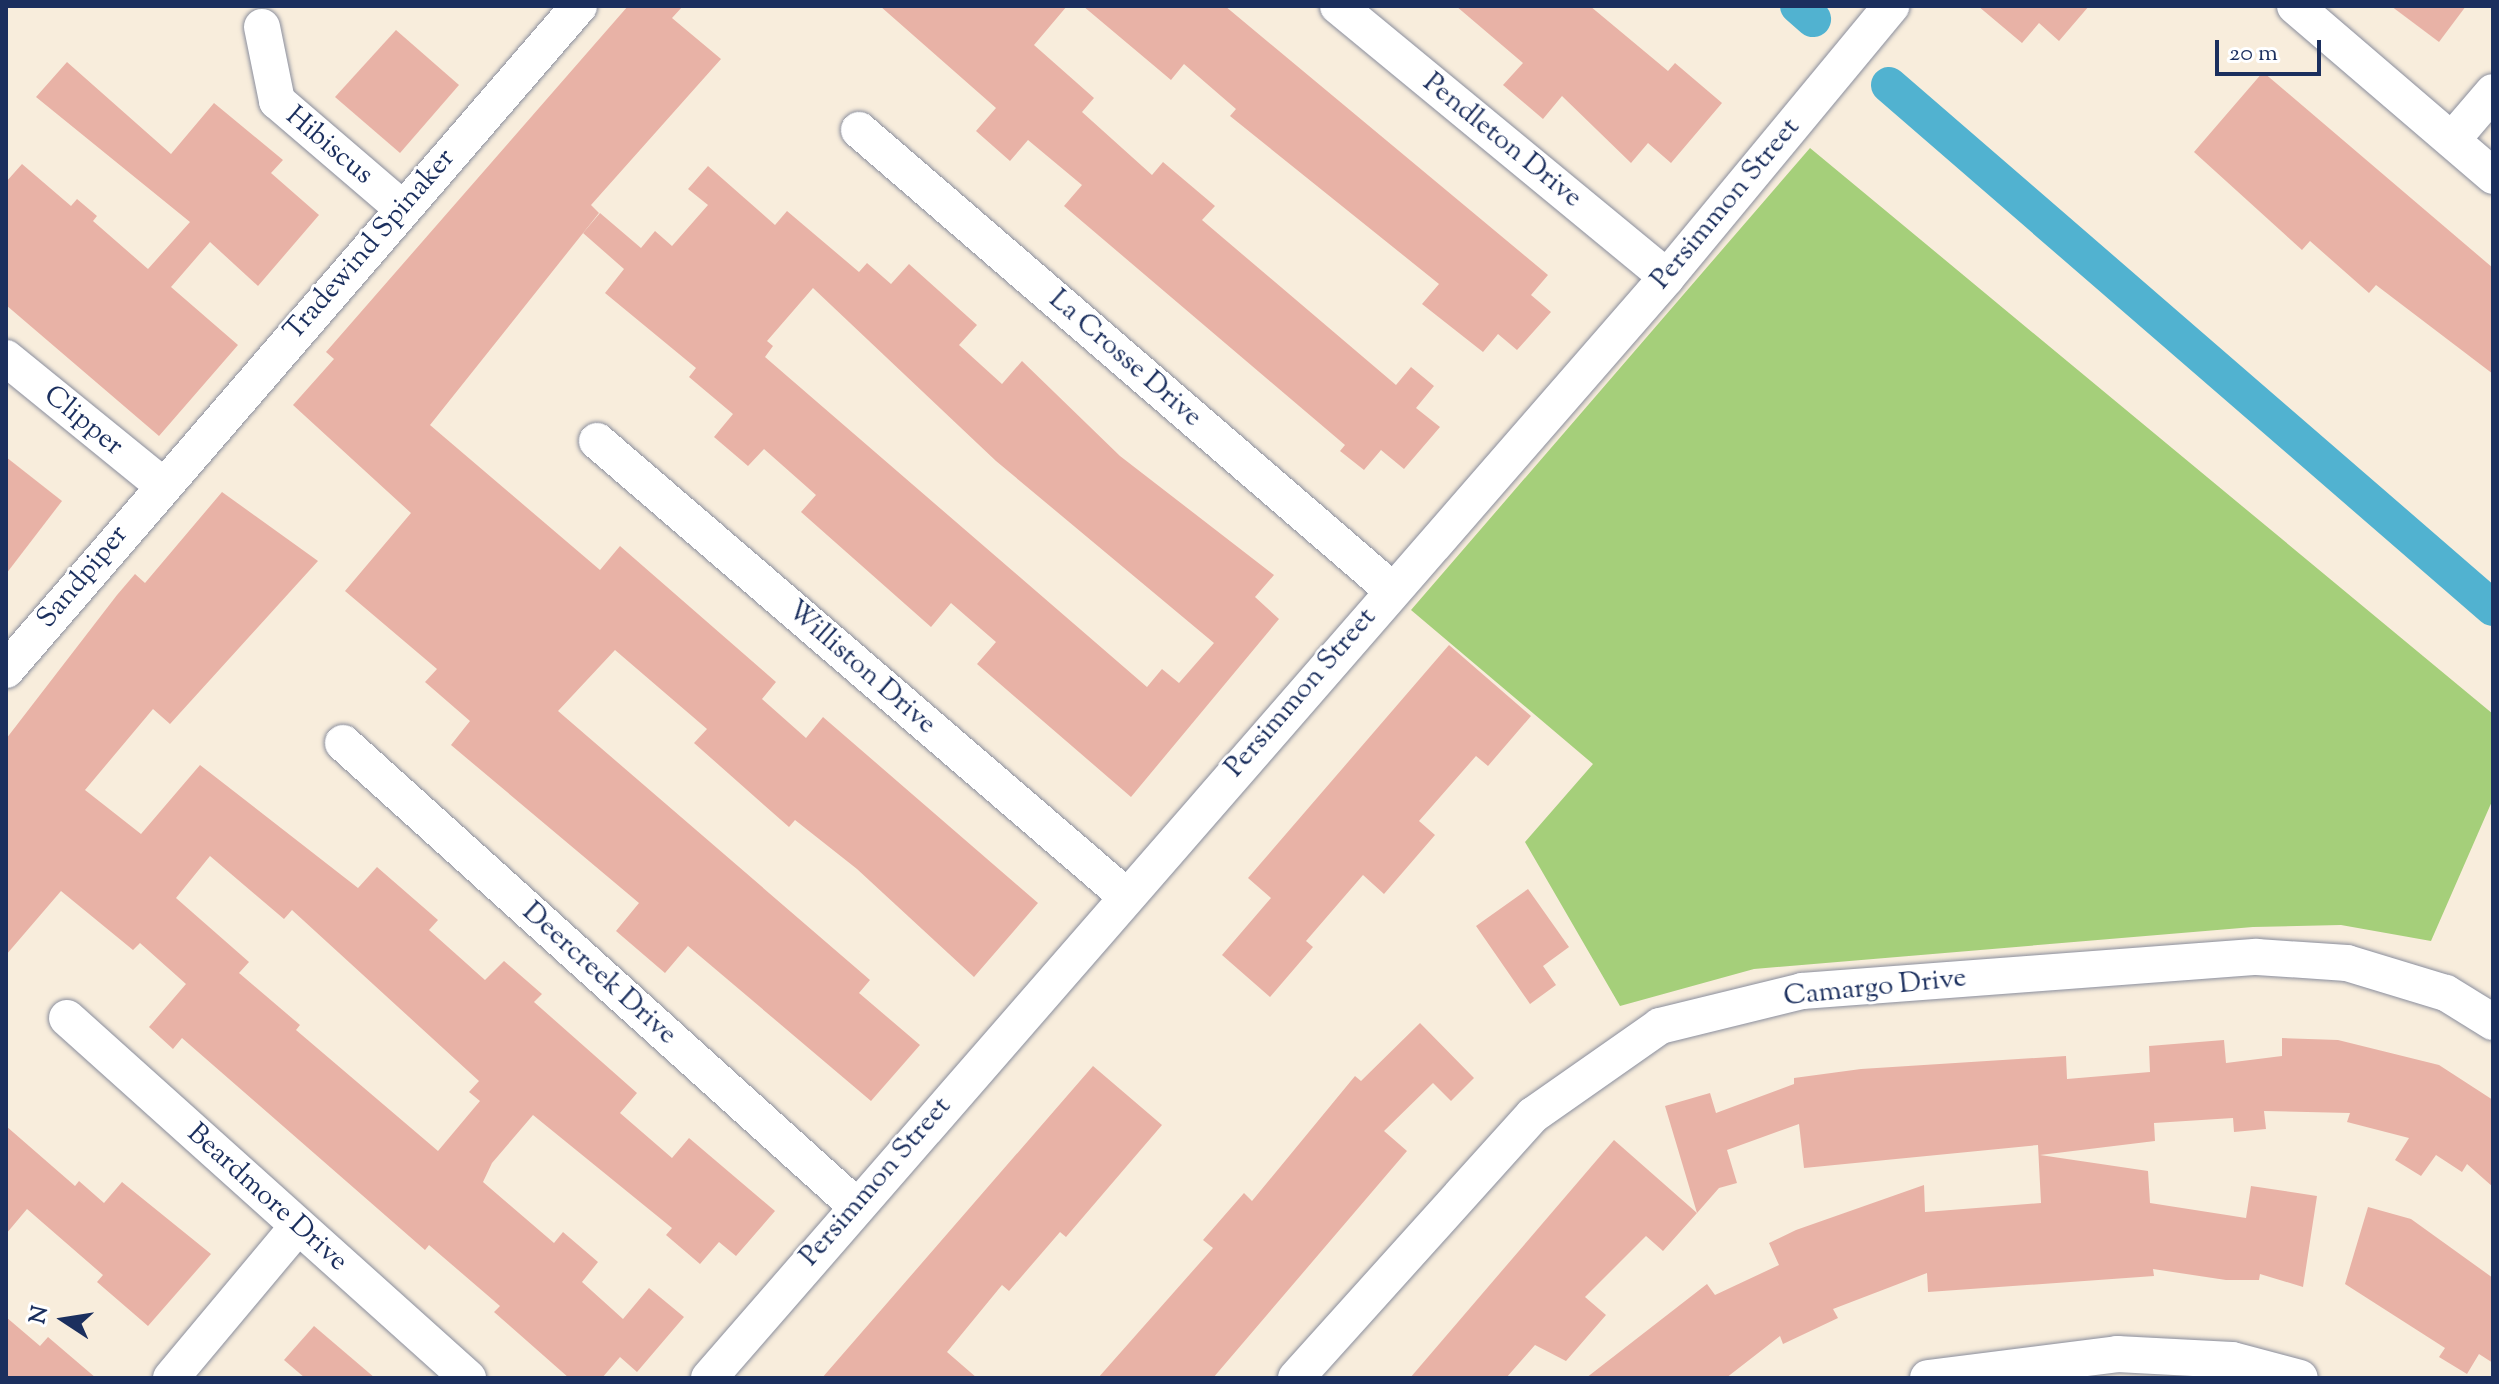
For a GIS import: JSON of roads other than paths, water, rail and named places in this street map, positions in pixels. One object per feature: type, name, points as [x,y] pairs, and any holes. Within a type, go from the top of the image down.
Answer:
[{"type":"street","name":"Tradewind Spinaker","points":[[161,484],[579,6]]},
{"type":"street","name":"Pendleton Drive","points":[[1338,6],[1667,277]]},
{"type":"street","name":"Persimmon Street","points":[[709,1378],[855,1205],[1667,277],[1891,6]]},
{"type":"street","points":[[2295,6],[2493,176]]},
{"type":"street","name":"Hibiscus","points":[[262,27],[277,101],[402,208]]},
{"type":"street","points":[[2452,140],[2493,92]]},
{"type":"street","name":"La Crosse Drive","points":[[859,130],[1391,589]]},
{"type":"street","name":"Clipper","points":[[6,358],[161,484]]},
{"type":"street","name":"Williston Drive","points":[[597,441],[1126,896]]},
{"type":"street","name":"Sandpiper","points":[[6,670],[161,484]]},
{"type":"street","name":"Deercreek Drive","points":[[343,743],[855,1205]]},
{"type":"street","name":"Camargo Drive","points":[[1296,1378],[1533,1115],[1660,1026],[1802,991],[2257,957],[2347,963],[2446,993],[2493,1022]]},
{"type":"street","name":"Beardmore Drive","points":[[67,1018],[468,1378]]},
{"type":"street","points":[[171,1378],[298,1226]]},
{"type":"street","points":[[1928,1378],[2117,1354],[2232,1360],[2300,1378]]},
{"type":"waterway","points":[[1798,6],[1813,19]]},
{"type":"waterway","points":[[1889,85],[2493,608]]}]
